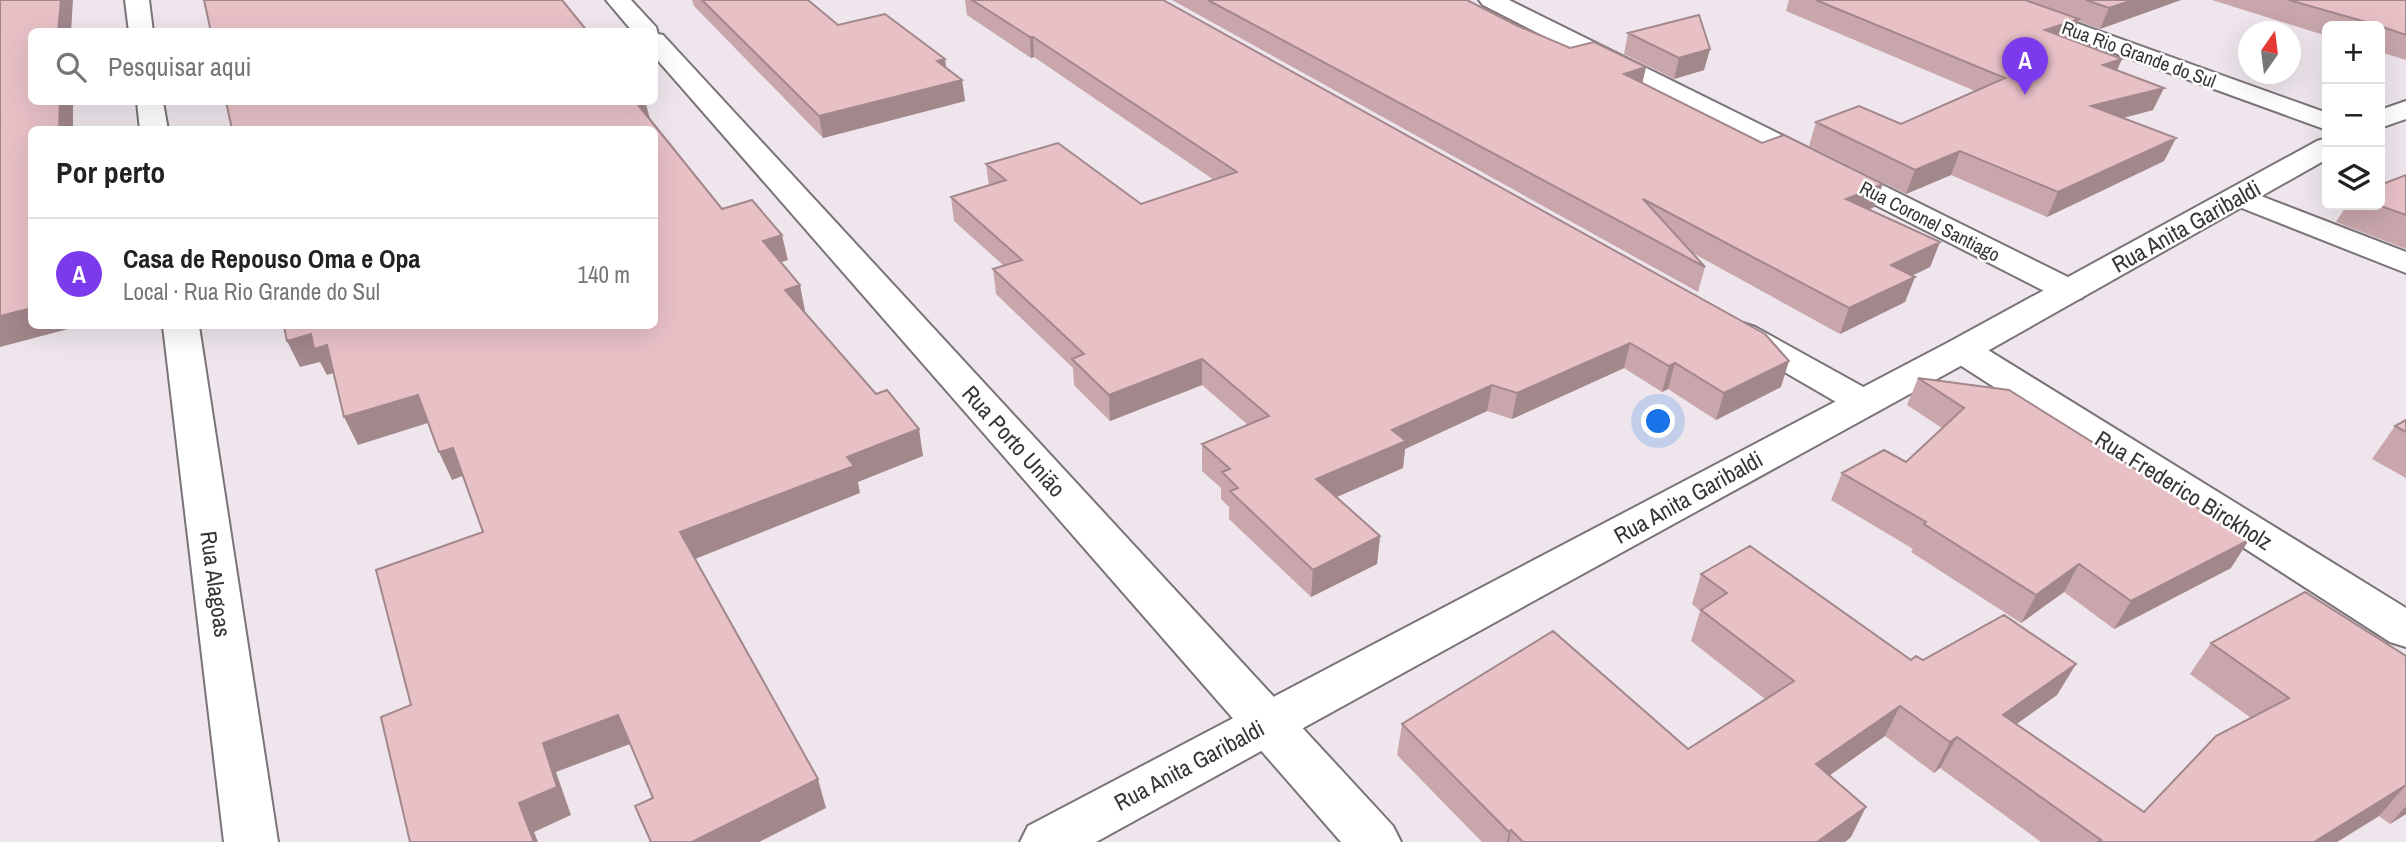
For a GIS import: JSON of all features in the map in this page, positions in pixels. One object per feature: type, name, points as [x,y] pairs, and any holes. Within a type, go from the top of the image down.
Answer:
[{"type":"street","points":[[137,0],[140,28]]},
{"type":"street","points":[[618,0],[643,28]]},
{"type":"street","name":"Rua Coronel Santiago","points":[[1491,0],[2070,291]]},
{"type":"street","name":"Rua Rio Grande do Sul","points":[[1990,0],[2322,120]]},
{"type":"street","name":"Rua Porto União","points":[[658,44],[1374,842]]},
{"type":"street","points":[[150,105],[153,126]]},
{"type":"street","points":[[2385,118],[2406,109]]},
{"type":"street","name":"Rua Anita Garibaldi","points":[[1047,842],[1962,350],[2322,150]]},
{"type":"street","points":[[2239,197],[2406,263]]},
{"type":"street","points":[[1718,320],[1863,402]]},
{"type":"street","name":"Rua Alagoas","points":[[181,329],[251,842]]},
{"type":"street","name":"Rua Frederico Birckholz","points":[[1962,350],[2406,630]]},
{"type":"building","points":[[0,0],[61,0],[58,28],[28,28],[28,105],[60,105],[59,126],[28,126],[28,309],[0,316]]},
{"type":"building","points":[[204,0],[562,0],[585,28],[210,28]]},
{"type":"building","points":[[702,0],[808,0],[838,25],[885,14],[945,59],[937,61],[962,80],[819,116]]},
{"type":"building","points":[[972,0],[1163,0],[1765,334],[1789,361],[1724,393],[1675,363],[1669,366],[1630,343],[1517,393],[1492,385],[1392,430],[1406,441],[1316,479],[1380,536],[1313,570],[1230,491],[1238,488],[1222,472],[1230,469],[1202,444],[1269,416],[1202,359],[1109,395],[1072,359],[1084,354],[993,269],[1022,260],[951,197],[1006,180],[986,164],[1058,143],[1141,204],[1237,172],[1033,37]]},
{"type":"building","points":[[1208,0],[1467,0],[1570,48],[1594,42],[1646,67],[1624,74],[1762,143],[1784,135],[1883,184],[1846,199],[1940,242],[1891,265],[1915,277],[1849,308],[1643,199],[1705,267]]},
{"type":"building","points":[[1816,0],[2025,0],[2079,19],[2045,30],[2122,59],[2103,65],[2164,88],[2091,106],[2176,138],[2058,192],[1960,151],[1915,170],[1816,122],[1859,106],[1901,124],[2005,78]]},
{"type":"building","points":[[2086,0],[2133,0],[2109,8]]},
{"type":"building","points":[[2289,0],[2406,0],[2406,35],[2385,28],[2385,21],[2362,21]]},
{"type":"building","points":[[1699,15],[1710,49],[1679,58],[1628,33]]},
{"type":"building","points":[[227,105],[642,105],[639,106],[655,126],[231,126]]},
{"type":"building","points":[[658,130],[722,209],[752,200],[782,235],[763,241],[800,285],[785,290],[876,394],[887,390],[919,429],[847,457],[854,466],[680,532],[818,779],[692,842],[651,842],[635,806],[653,798],[618,715],[543,743],[557,787],[519,803],[534,842],[410,842],[381,717],[411,705],[376,570],[483,532],[453,448],[439,452],[418,395],[344,417],[327,345],[314,349],[311,334],[287,341],[285,329],[658,329]]},
{"type":"building","points":[[2406,175],[2406,215],[2385,208],[2385,183]]},
{"type":"building","points":[[1918,378],[2009,390],[2249,540],[2131,601],[2079,564],[2036,595],[1924,524],[1926,522],[1842,473],[1884,450],[1906,462],[1964,408]]},
{"type":"building","points":[[2406,420],[2406,432],[2395,426]]},
{"type":"building","points":[[1750,546],[1911,660],[1916,656],[1923,660],[2004,615],[2076,664],[2003,715],[2144,812],[2216,736],[2289,698],[2211,643],[2305,592],[2406,656],[2406,785],[2314,842],[2098,842],[2101,840],[1957,737],[1950,742],[1900,706],[1816,764],[1866,807],[1817,842],[1523,842],[1511,830],[1509,832],[1402,724],[1553,631],[1688,749],[1794,681],[1701,610],[1727,593],[1701,574]]},
{"type":"place","name":"Casa de Repouso Oma e Opa","points":[[2025,95]]}]
